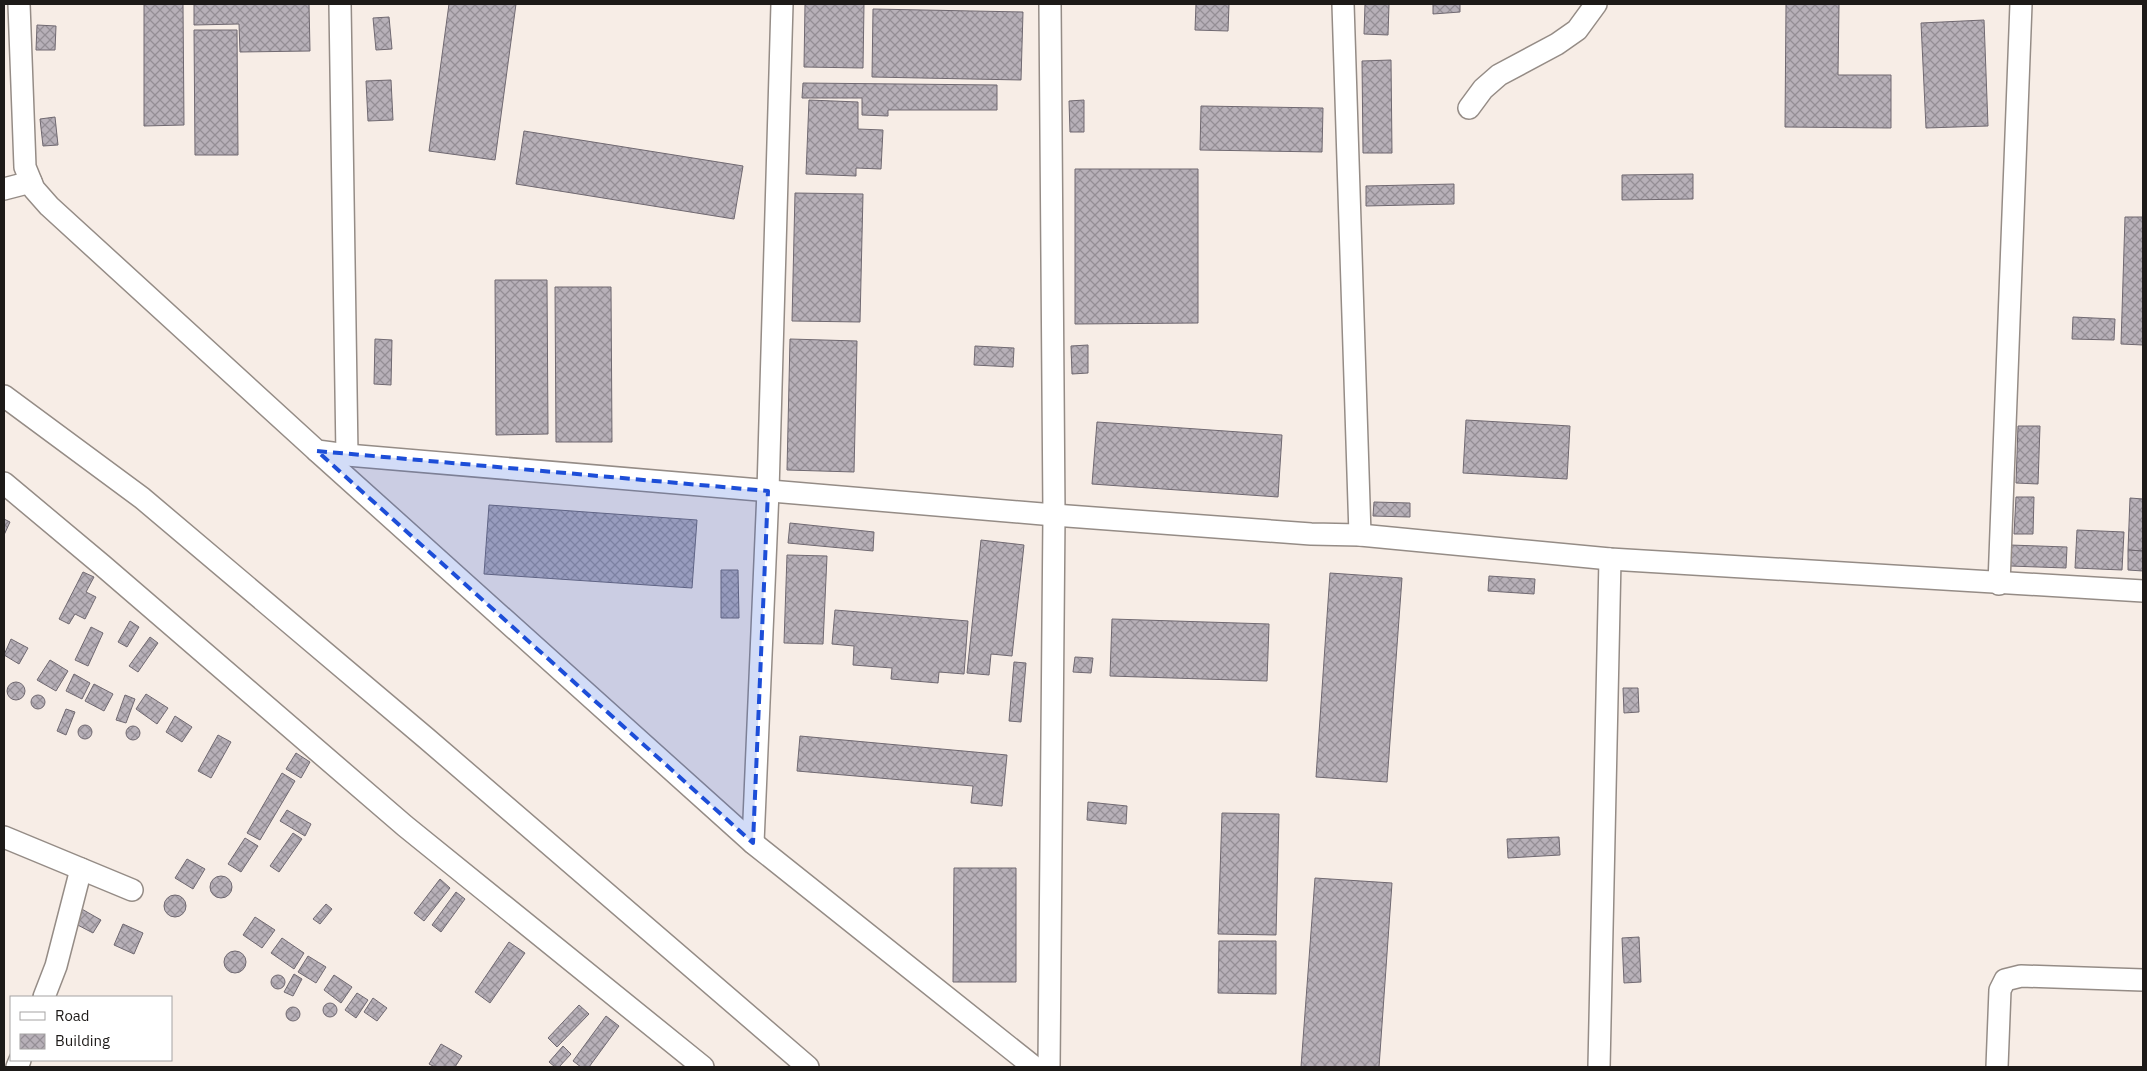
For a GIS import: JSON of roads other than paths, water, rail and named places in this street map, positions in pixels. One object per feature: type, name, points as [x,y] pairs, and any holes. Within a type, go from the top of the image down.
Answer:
[{"type":"street","points":[[19,4],[25,167],[34,189],[50,206],[317,451],[753,842],[1034,1067]]},
{"type":"street","points":[[340,4],[347,455]]},
{"type":"street","points":[[753,842],[768,491],[782,4]]},
{"type":"street","points":[[1049,1067],[1054,515],[1050,4]]},
{"type":"street","points":[[1343,4],[1360,534]]},
{"type":"street","points":[[1469,108],[1483,89],[1500,75],[1557,44],[1576,30],[1596,4]]},
{"type":"street","points":[[1999,584],[2021,4]]},
{"type":"street","points":[[4,189],[31,182]]},
{"type":"street","points":[[4,396],[142,498],[426,738],[808,1067]]},
{"type":"street","points":[[317,451],[1054,515],[1311,534],[1360,534],[1610,558],[2143,592]]},
{"type":"street","points":[[4,483],[405,826],[703,1067]]},
{"type":"street","points":[[1600,1067],[1610,558]]},
{"type":"street","points":[[4,837],[132,890]]},
{"type":"street","points":[[44,996],[63,941],[81,869]]},
{"type":"street","points":[[1997,1067],[2000,990],[2005,980],[2021,976],[2143,980]]}]
